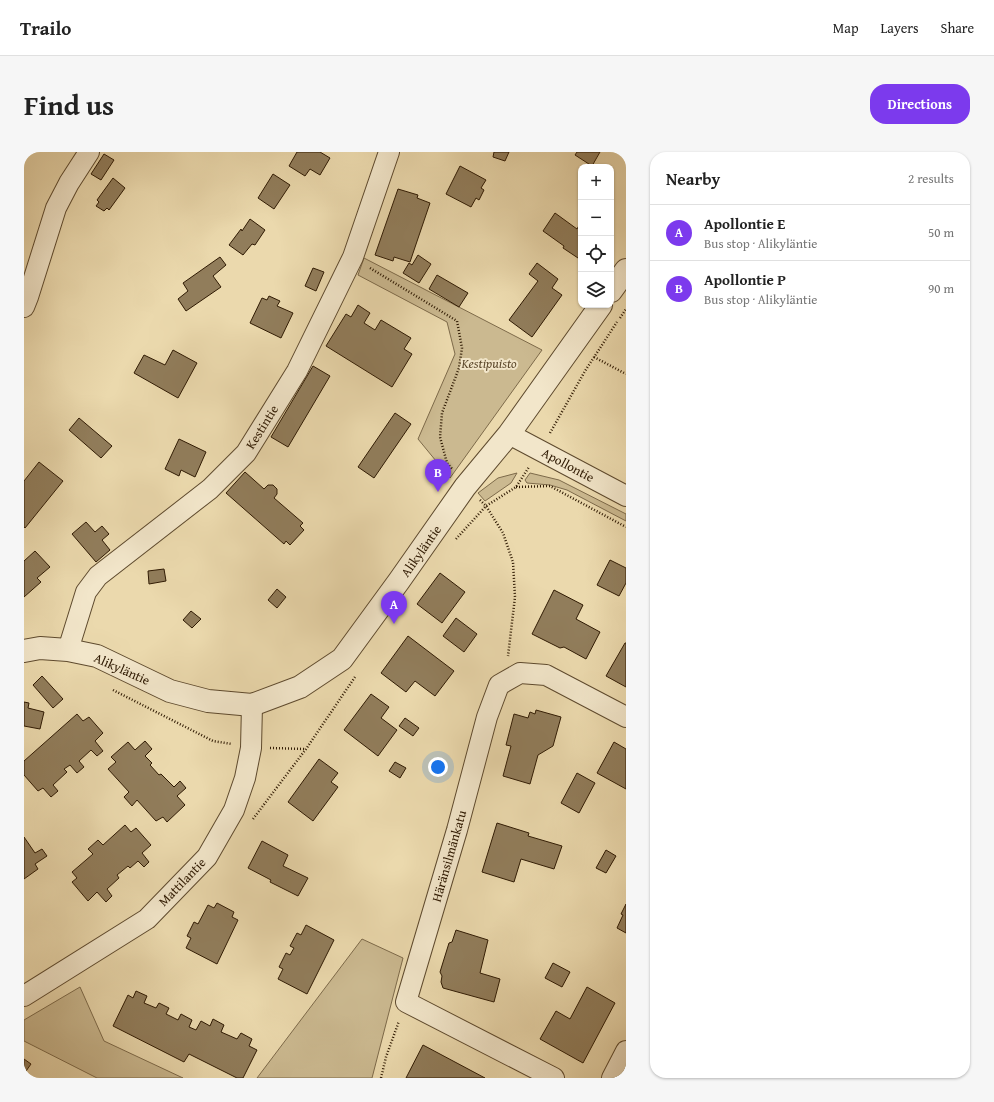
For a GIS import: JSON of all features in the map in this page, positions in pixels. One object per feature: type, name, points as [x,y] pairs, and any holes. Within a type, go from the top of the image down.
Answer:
[{"type":"street","points":[[24,306],[56,208],[69,183],[89,152]]},
{"type":"street","name":"Kestintie","points":[[68,650],[86,592],[98,576],[210,489],[246,453],[297,371],[353,257],[389,152]]},
{"type":"street","points":[[614,287],[626,270]]},
{"type":"street","name":"Alikyläntie","points":[[24,651],[40,648],[68,650],[97,656],[170,691],[208,701],[252,705],[300,688],[342,659],[466,487],[510,434],[599,308]]},
{"type":"street","name":"Apollontie","points":[[510,434],[626,496]]},
{"type":"street","name":"Häränsilmänkatu","points":[[406,1002],[458,830],[488,717],[499,685],[520,673],[546,675],[626,717]]},
{"type":"street","name":"Mattilantie","points":[[24,996],[147,919],[207,857],[234,810],[245,778],[250,748],[252,705]]},
{"type":"street","points":[[406,1002],[554,1078]]},
{"type":"street","points":[[612,1078],[626,1051]]},
{"type":"path","points":[[353,257],[457,321],[462,348],[460,368],[442,413],[440,437],[447,463],[466,487],[486,506],[503,533],[513,562],[515,597],[505,682]]},
{"type":"path","points":[[573,344],[626,374]]},
{"type":"path","points":[[516,487],[550,486],[626,527]]},
{"type":"path","points":[[381,1078],[386,1057],[406,1002]]},
{"type":"green space","name":"Kestipuisto","points":[[364,258],[542,350],[450,478],[418,439],[455,354],[447,322],[358,275]]},
{"type":"green space","points":[[517,473],[511,483],[485,501],[478,493],[498,478]]},
{"type":"green space","points":[[530,473],[559,480],[626,514],[626,521],[567,490],[550,485],[527,483],[525,480]]},
{"type":"green space","points":[[362,939],[403,958],[372,1078],[257,1078]]},
{"type":"green space","points":[[80,987],[104,1041],[183,1078],[97,1078],[24,1041],[24,1020]]},
{"type":"building","points":[[297,152],[320,152],[330,158],[320,175],[310,169],[305,176],[289,166]]},
{"type":"building","points":[[494,152],[509,152],[505,161],[493,157]]},
{"type":"building","points":[[577,152],[600,152],[593,164],[589,164],[575,155]]},
{"type":"building","points":[[104,154],[114,160],[101,180],[91,174]]},
{"type":"building","points":[[460,166],[486,180],[481,188],[484,190],[479,200],[476,198],[471,207],[446,194]]},
{"type":"building","points":[[273,174],[290,185],[274,209],[258,198]]},
{"type":"building","points":[[113,178],[125,188],[109,210],[107,208],[104,211],[96,206],[99,202],[97,200]]},
{"type":"building","points":[[398,189],[418,195],[417,198],[430,203],[410,262],[394,257],[393,261],[375,255]]},
{"type":"building","points":[[555,213],[577,229],[578,227],[578,258],[563,248],[564,246],[543,231]]},
{"type":"building","points":[[250,219],[265,230],[255,245],[252,244],[243,255],[229,245],[241,229],[242,231]]},
{"type":"building","points":[[418,255],[431,264],[419,283],[403,273],[409,263],[412,265]]},
{"type":"building","points":[[220,257],[226,265],[213,276],[221,287],[186,311],[178,299],[188,291],[183,283]]},
{"type":"building","points":[[537,263],[558,279],[552,288],[562,295],[532,337],[509,320],[538,281],[529,274]]},
{"type":"building","points":[[313,268],[324,272],[316,291],[305,286]]},
{"type":"building","points":[[437,275],[468,293],[459,307],[429,289]]},
{"type":"building","points":[[269,296],[280,301],[277,306],[293,313],[281,338],[250,323],[262,298],[267,300]]},
{"type":"building","points":[[358,305],[370,313],[364,323],[375,330],[381,320],[411,338],[404,349],[412,354],[392,387],[326,346],[346,314],[351,317]]},
{"type":"building","points":[[173,350],[197,363],[178,398],[134,373],[144,355],[165,365]]},
{"type":"building","points":[[313,366],[330,376],[288,447],[271,437]]},
{"type":"building","points":[[395,413],[411,424],[374,478],[358,467]]},
{"type":"building","points":[[79,418],[112,446],[101,458],[69,430]]},
{"type":"building","points":[[179,439],[206,452],[195,477],[181,470],[179,476],[165,469]]},
{"type":"building","points":[[39,462],[63,481],[25,528],[24,481]]},
{"type":"building","points":[[245,472],[264,489],[268,485],[273,485],[277,489],[277,494],[274,498],[303,523],[300,526],[304,530],[290,545],[286,541],[284,544],[226,493]]},
{"type":"building","points":[[86,522],[95,532],[102,526],[109,534],[102,540],[110,550],[96,562],[72,534]]},
{"type":"building","points":[[35,551],[50,567],[37,578],[41,582],[24,597],[24,561]]},
{"type":"building","points":[[610,560],[626,568],[626,583],[619,596],[597,585]]},
{"type":"building","points":[[164,569],[166,581],[149,584],[148,571]]},
{"type":"building","points":[[440,573],[465,592],[442,623],[417,604]]},
{"type":"building","points":[[277,589],[286,597],[277,608],[268,600]]},
{"type":"building","points":[[554,590],[583,605],[576,619],[600,632],[586,659],[564,647],[560,648],[532,634]]},
{"type":"building","points":[[191,611],[201,619],[192,628],[183,620]]},
{"type":"building","points":[[456,618],[477,634],[464,652],[443,636]]},
{"type":"building","points":[[408,636],[454,671],[435,696],[415,681],[406,692],[381,673]]},
{"type":"building","points":[[626,643],[626,687],[606,676]]},
{"type":"building","points":[[42,676],[63,699],[53,708],[33,685]]},
{"type":"building","points":[[371,694],[389,707],[381,718],[397,730],[378,756],[344,730]]},
{"type":"building","points":[[24,702],[29,703],[28,708],[44,712],[40,729],[24,726]]},
{"type":"building","points":[[536,710],[561,717],[553,746],[538,755],[530,784],[503,776],[511,746],[506,745],[514,714],[528,718],[530,712],[535,714]]},
{"type":"building","points":[[77,714],[83,721],[89,717],[103,733],[95,741],[103,751],[97,756],[91,750],[79,761],[84,767],[77,773],[70,765],[64,769],[67,772],[53,785],[58,791],[51,797],[43,788],[38,791],[24,775],[24,761]]},
{"type":"building","points":[[405,718],[419,728],[413,736],[399,726]]},
{"type":"building","points":[[145,741],[152,749],[145,756],[152,763],[150,765],[159,775],[161,774],[174,787],[180,781],[186,788],[177,796],[185,805],[167,822],[163,817],[156,821],[137,800],[132,806],[124,797],[129,792],[108,769],[116,762],[111,757],[128,742],[135,750]]},
{"type":"building","points":[[614,742],[626,749],[626,789],[597,773]]},
{"type":"building","points":[[319,759],[338,773],[331,782],[338,787],[313,821],[288,802]]},
{"type":"building","points":[[395,762],[406,768],[400,778],[389,771]]},
{"type":"building","points":[[577,773],[595,783],[579,813],[561,803]]},
{"type":"building","points":[[497,823],[529,833],[528,836],[562,846],[554,869],[521,859],[514,882],[482,872]]},
{"type":"building","points":[[125,825],[131,832],[136,828],[151,845],[142,853],[149,862],[144,867],[138,861],[130,868],[128,866],[117,875],[119,878],[107,889],[112,896],[106,902],[97,892],[88,901],[72,882],[77,878],[72,872],[93,854],[88,849],[98,840],[103,845]]},
{"type":"building","points":[[24,837],[35,853],[42,849],[47,856],[35,864],[38,869],[24,879]]},
{"type":"building","points":[[262,841],[288,855],[283,866],[308,878],[298,896],[270,882],[271,880],[248,868]]},
{"type":"building","points":[[606,850],[616,856],[606,873],[596,868]]},
{"type":"building","points":[[217,903],[234,912],[232,917],[238,920],[217,964],[186,948],[191,938],[187,936],[194,922],[198,924],[208,905],[214,908]]},
{"type":"building","points":[[626,904],[626,933],[617,928]]},
{"type":"building","points":[[306,925],[334,940],[307,994],[278,979],[283,969],[279,967],[286,953],[290,955],[294,948],[290,946],[297,933],[301,935]]},
{"type":"building","points":[[456,930],[488,940],[480,973],[500,979],[494,1002],[443,988],[441,982],[442,976],[440,972],[449,943],[452,942]]},
{"type":"building","points":[[553,963],[570,972],[562,987],[545,978]]},
{"type":"building","points":[[587,987],[615,1003],[583,1063],[540,1039],[556,1011],[570,1019]]},
{"type":"building","points":[[136,991],[147,996],[144,1003],[156,1008],[159,1003],[169,1008],[166,1014],[178,1020],[181,1014],[192,1020],[189,1027],[196,1030],[201,1021],[210,1026],[213,1019],[224,1025],[221,1032],[237,1039],[241,1033],[252,1039],[249,1046],[257,1050],[243,1078],[237,1078],[189,1054],[184,1062],[113,1026],[128,995],[133,998]]},
{"type":"building","points":[[423,1045],[485,1078],[406,1078]]},
{"type":"building","points":[[24,1059],[31,1064],[24,1074]]},
{"type":"place","name":"Apollontie P","points":[[438,492]]},
{"type":"place","name":"Apollontie E","points":[[394,624]]}]
